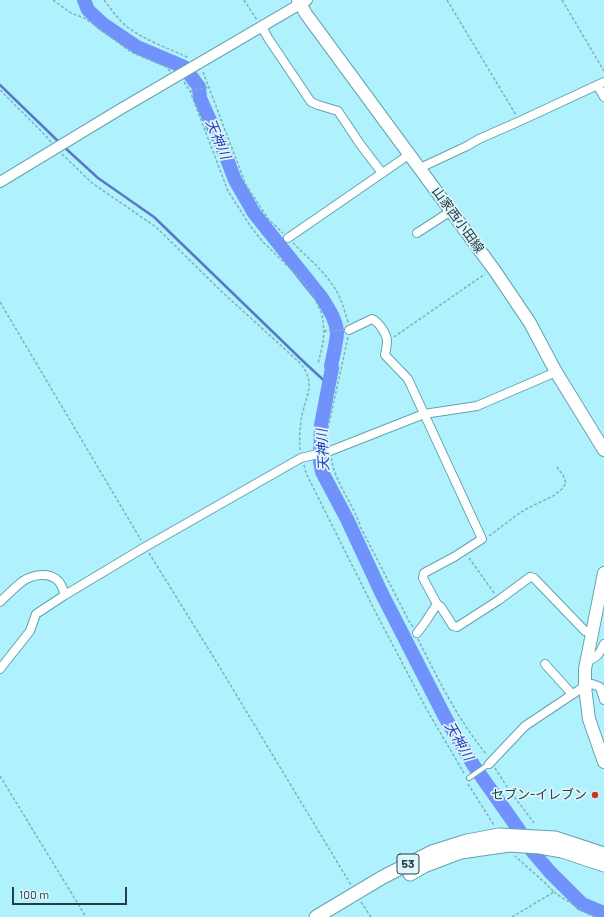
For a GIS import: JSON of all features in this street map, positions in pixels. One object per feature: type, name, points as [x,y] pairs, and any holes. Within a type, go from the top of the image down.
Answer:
[{"type":"main road","name":"山家西小田線","points":[[302,1],[306,14],[493,268],[530,324],[556,372],[604,450]]},
{"type":"main road","points":[[603,755],[589,719],[585,687],[592,632],[604,573]]},
{"type":"main road","name":"53","points":[[333,917],[383,877],[432,852],[467,841],[555,838],[604,854]]},
{"type":"main road","name":"53","points":[[509,840],[562,851],[604,865]]},
{"type":"main road","name":"53","points":[[316,917],[358,897]]},
{"type":"street","points":[[0,182],[302,1]]},
{"type":"street","points":[[262,26],[268,38],[312,102],[338,111],[382,173]]},
{"type":"street","points":[[420,168],[600,83],[604,97]]},
{"type":"street","points":[[288,238],[410,154]]},
{"type":"street","points":[[417,233],[451,211]]},
{"type":"street","points":[[349,330],[372,319],[376,320],[386,336],[387,340],[385,355],[408,379],[482,539],[454,557],[424,573],[423,578],[437,604],[441,607],[453,626],[457,627],[499,600],[530,577],[534,578],[585,631],[592,632]]},
{"type":"street","points":[[0,669],[30,631],[36,614],[145,547],[305,457],[328,452],[424,414],[477,406],[556,372]]},
{"type":"street","points":[[0,602],[23,580],[34,575],[45,575],[56,578],[65,595]]},
{"type":"street","points":[[417,632],[437,604]]},
{"type":"street","points":[[587,662],[599,654],[604,644]]},
{"type":"street","points":[[545,664],[572,694]]},
{"type":"street","points":[[491,763],[525,726],[572,694],[592,684],[600,687],[604,700]]},
{"type":"lane","points":[[468,778],[491,763]]},
{"type":"path","points":[[53,0],[70,13],[84,18],[132,52],[166,67],[179,76],[185,83],[190,91],[228,191],[238,208],[263,242],[303,281],[312,294],[322,314],[324,331],[318,364]]},
{"type":"path","points":[[104,0],[125,25],[145,38],[191,59],[203,71],[246,185],[269,220],[318,267],[334,287],[343,306],[349,328],[327,433],[328,452],[336,478],[358,518],[361,528],[409,621],[417,632],[418,640],[458,714],[534,824]]},
{"type":"path","points":[[244,0],[262,26]]},
{"type":"path","points":[[447,0],[520,122]]},
{"type":"path","points":[[562,0],[604,71]]},
{"type":"path","points":[[190,91],[210,87]]},
{"type":"path","points":[[0,90],[56,148],[92,182],[156,227],[221,291],[300,362],[309,378],[310,386],[302,416],[299,448],[305,457],[306,473],[377,615],[427,710],[468,778],[468,785],[482,806],[509,840],[514,854],[554,892],[593,917]]},
{"type":"path","points":[[387,340],[431,312],[493,268]]},
{"type":"path","points":[[0,302],[145,547],[371,917]]},
{"type":"path","points":[[324,331],[349,330]]},
{"type":"path","points":[[482,539],[528,508],[553,496],[562,489],[566,483],[563,475],[556,466]]},
{"type":"path","points":[[469,558],[499,600]]},
{"type":"path","points":[[0,776],[86,917]]},
{"type":"path","points":[[512,917],[554,892]]},
{"type":"waterway","name":"天神川","points":[[84,0],[88,10],[103,24],[137,47],[184,67],[199,87],[200,98],[235,180],[254,213],[322,298],[329,310],[337,332],[321,425],[320,462],[322,472],[347,519],[381,592],[446,719],[474,766],[532,851],[550,872],[582,904],[604,913]]},
{"type":"waterway","points":[[0,85],[60,143]]},
{"type":"waterway","points":[[63,146],[98,178],[154,217],[329,385]]},
{"type":"place","name":"セブン-イレブン","points":[[595,795]]}]
